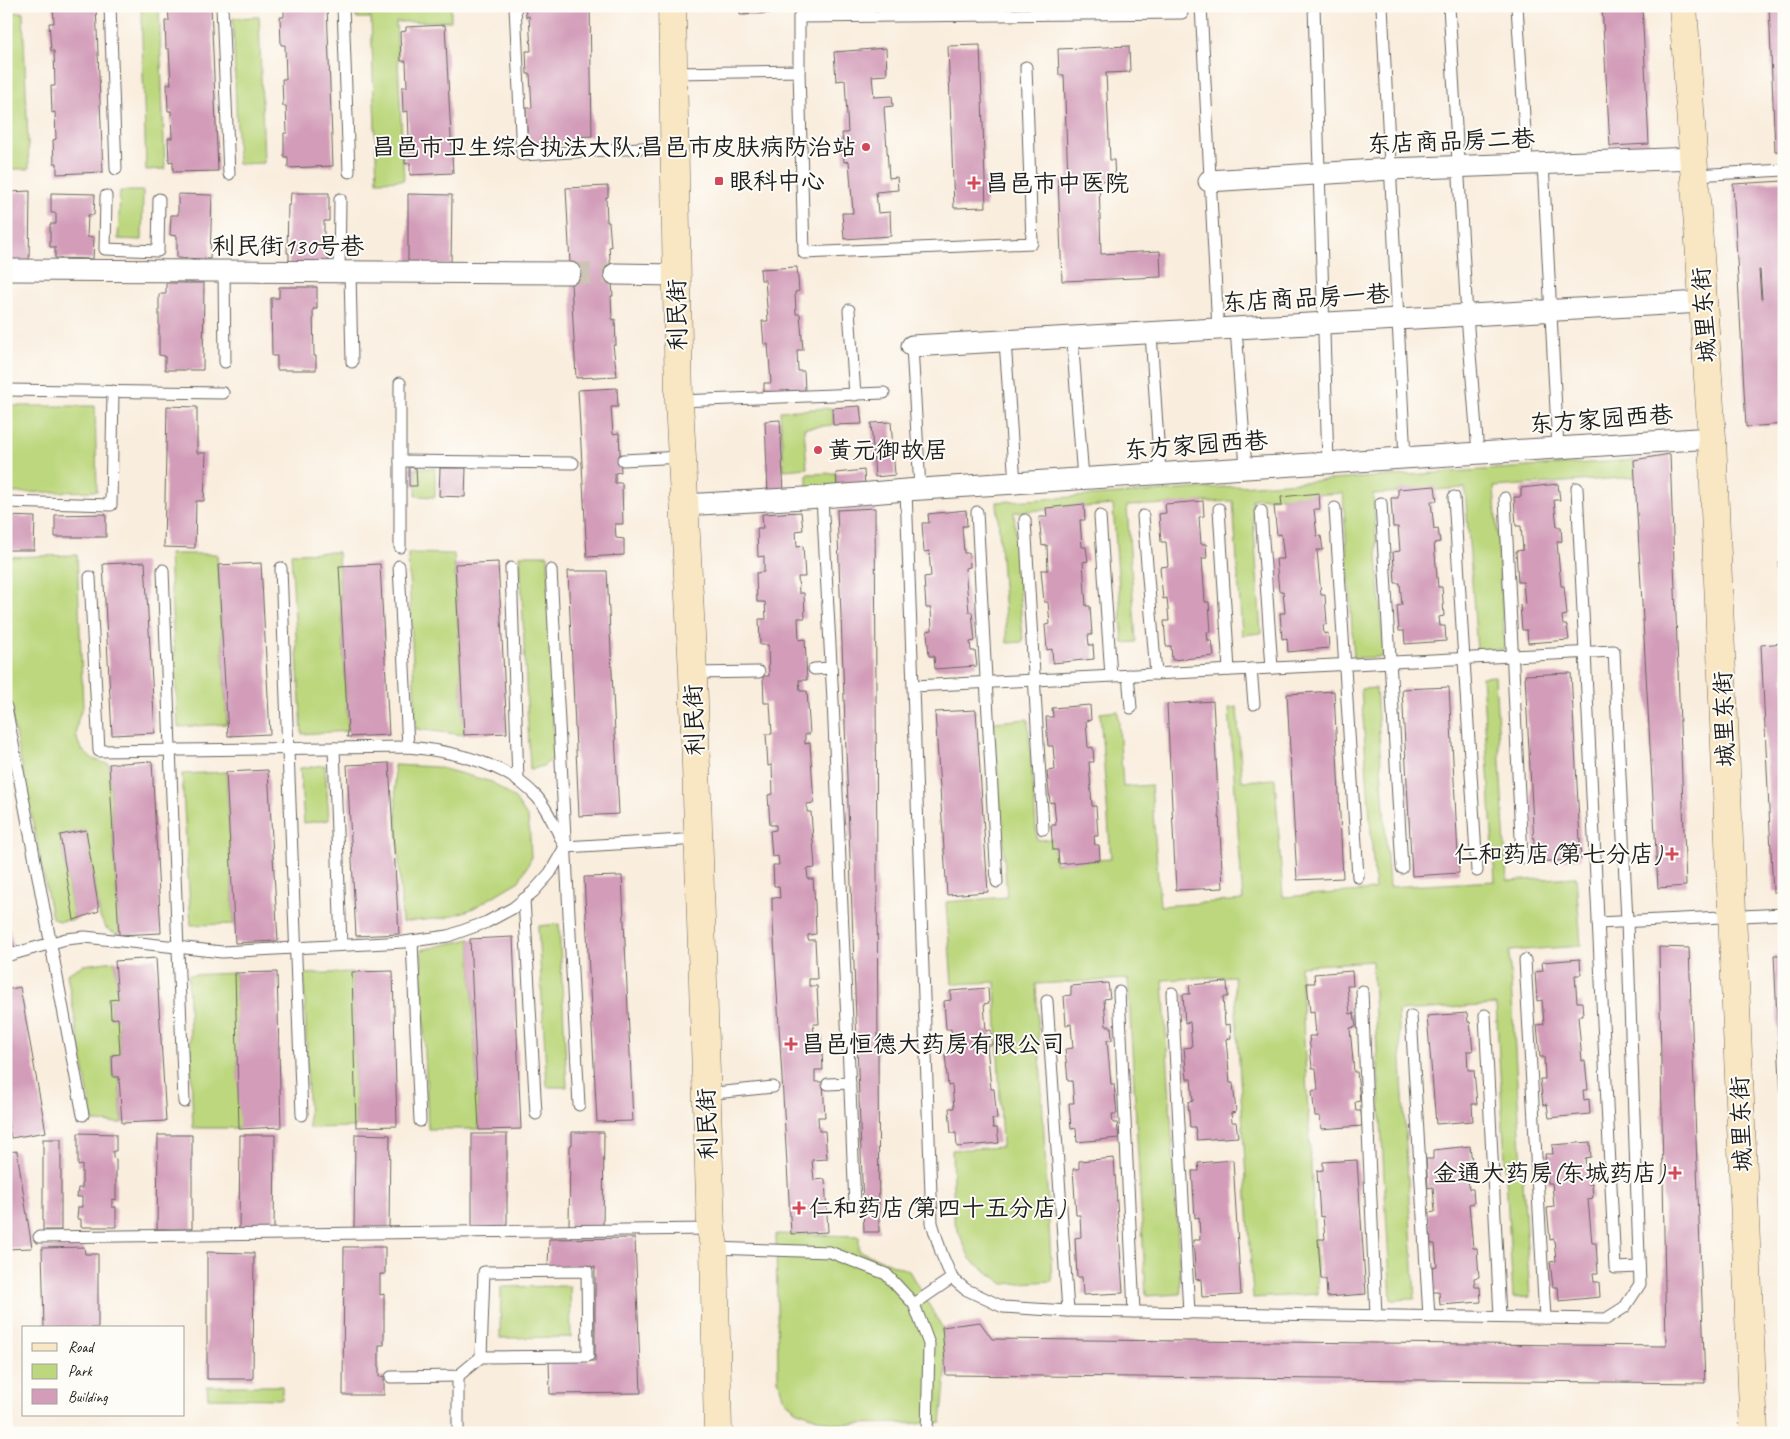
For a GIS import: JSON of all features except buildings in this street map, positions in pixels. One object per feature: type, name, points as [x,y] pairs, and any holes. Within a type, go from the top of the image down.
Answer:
[{"type":"street","name":"利民街","points":[[672,6],[679,401],[693,673],[718,1433]]},
{"type":"street","name":"城里东街","points":[[1683,6],[1712,438],[1754,1433]]},
{"type":"street","name":"东店商品房二巷","points":[[1209,182],[1459,166],[1535,164],[1695,167]]},
{"type":"street","name":"利民街130号巷","points":[[6,270],[135,260],[224,271],[570,274]]},
{"type":"street","points":[[614,274],[677,275]]},
{"type":"street","name":"东店商品房一巷","points":[[912,346],[1702,302]]},
{"type":"street","name":"东方家园西巷","points":[[684,506],[913,489],[1712,438]]},
{"type":"lane","points":[[110,6],[116,169]]},
{"type":"lane","points":[[222,6],[229,174]]},
{"type":"lane","points":[[343,6],[349,172]]},
{"type":"lane","points":[[515,6],[522,155],[674,146]]},
{"type":"lane","points":[[1201,6],[1209,182],[1246,468]]},
{"type":"lane","points":[[1314,6],[1328,463]]},
{"type":"lane","points":[[1382,6],[1405,458]]},
{"type":"lane","points":[[1449,6],[1478,453]]},
{"type":"lane","points":[[1517,6],[1551,311],[1558,448]]},
{"type":"lane","points":[[1026,67],[1032,243],[804,253],[799,16],[1182,13]]},
{"type":"lane","points":[[674,73],[799,70]]},
{"type":"lane","points":[[1695,167],[1784,170]]},
{"type":"lane","points":[[106,196],[105,250],[135,260],[158,251],[159,199]]},
{"type":"lane","points":[[340,199],[352,362]]},
{"type":"lane","points":[[224,271],[225,362]]},
{"type":"lane","points":[[849,310],[855,395]]},
{"type":"lane","points":[[1150,333],[1160,474]]},
{"type":"lane","points":[[1072,337],[1083,478]]},
{"type":"lane","points":[[1005,341],[1015,483]]},
{"type":"lane","points":[[912,346],[914,686],[932,1223],[942,1255],[952,1278],[965,1289],[1002,1307],[1068,1311],[1606,1319],[1625,1307],[1640,1284],[1627,921],[1614,651],[914,686]]},
{"type":"lane","points":[[400,383],[400,547]]},
{"type":"lane","points":[[6,390],[223,393]]},
{"type":"lane","points":[[6,502],[111,505],[113,391]]},
{"type":"lane","points":[[679,401],[884,393]]},
{"type":"lane","points":[[623,460],[682,457]]},
{"type":"lane","points":[[400,461],[573,464]]},
{"type":"lane","points":[[1577,488],[1614,1268],[1639,1267]]},
{"type":"lane","points":[[822,497],[832,668],[855,1205]]},
{"type":"lane","points":[[1454,497],[1477,871]]},
{"type":"lane","points":[[1505,498],[1522,858]]},
{"type":"lane","points":[[1381,503],[1402,868]]},
{"type":"lane","points":[[1335,508],[1358,877]]},
{"type":"lane","points":[[1219,509],[1229,670]]},
{"type":"lane","points":[[1261,511],[1272,668]]},
{"type":"lane","points":[[977,512],[997,882]]},
{"type":"lane","points":[[1100,516],[1111,676]]},
{"type":"lane","points":[[1143,516],[1156,674]]},
{"type":"lane","points":[[1025,520],[1043,829]]},
{"type":"lane","points":[[399,566],[408,747]]},
{"type":"lane","points":[[281,568],[302,1116]]},
{"type":"lane","points":[[511,568],[518,781]]},
{"type":"lane","points":[[164,570],[184,1102]]},
{"type":"lane","points":[[551,570],[578,1105]]},
{"type":"lane","points":[[90,576],[99,751],[408,747],[441,750],[477,761],[512,775],[537,797],[565,847]]},
{"type":"lane","points":[[814,669],[832,668]]},
{"type":"lane","points":[[1251,669],[1254,704]]},
{"type":"lane","points":[[693,673],[759,672]]},
{"type":"lane","points":[[1128,675],[1131,708]]},
{"type":"lane","points":[[6,707],[83,1116]]},
{"type":"lane","points":[[334,748],[341,945]]},
{"type":"lane","points":[[565,847],[699,839]]},
{"type":"lane","points":[[6,956],[66,939],[85,937],[178,949],[222,952],[412,941],[448,936],[487,922],[513,908],[550,873],[565,847]]},
{"type":"lane","points":[[524,899],[536,1114]]},
{"type":"lane","points":[[1598,923],[1784,914]]},
{"type":"lane","points":[[412,941],[420,1121]]},
{"type":"lane","points":[[1525,960],[1544,1318]]},
{"type":"lane","points":[[1362,991],[1376,1316]]},
{"type":"lane","points":[[1118,992],[1134,1312]]},
{"type":"lane","points":[[1172,993],[1189,1313]]},
{"type":"lane","points":[[1047,1001],[1068,1311]]},
{"type":"lane","points":[[1485,1015],[1500,1317]]},
{"type":"lane","points":[[1411,1016],[1430,1316]]},
{"type":"lane","points":[[828,1084],[850,1083]]},
{"type":"lane","points":[[706,1094],[773,1088]]},
{"type":"lane","points":[[39,1237],[712,1238],[830,1252],[886,1274],[914,1304],[929,1344],[927,1433]]},
{"type":"lane","points":[[391,1377],[458,1376],[481,1357],[588,1356],[587,1270],[484,1272],[481,1357]]},
{"type":"lane","points":[[914,1304],[952,1278]]},
{"type":"lane","points":[[458,1376],[458,1433]]},
{"type":"green space","points":[[141,6],[159,6],[165,169],[146,170]]},
{"type":"green space","points":[[356,6],[451,6],[451,21],[396,22],[404,180],[377,181],[371,18],[356,18]]},
{"type":"green space","points":[[23,12],[29,169],[7,169],[6,13]]},
{"type":"green space","points":[[259,17],[264,163],[238,164],[233,18]]},
{"type":"green space","points":[[120,191],[143,191],[142,240],[118,239]]},
{"type":"green space","points":[[6,406],[95,406],[97,491],[6,493]]},
{"type":"green space","points":[[832,408],[833,425],[804,428],[807,468],[784,470],[780,411]]},
{"type":"green space","points":[[1634,460],[1635,477],[1494,487],[1505,649],[1477,651],[1465,488],[1373,494],[1384,657],[1354,658],[1343,493],[1252,499],[1261,633],[1242,635],[1233,501],[1127,506],[1136,642],[1123,643],[1113,505],[1014,512],[1023,642],[1007,643],[997,502]]},
{"type":"green space","points":[[416,468],[435,468],[435,497],[416,496]]},
{"type":"green space","points":[[836,473],[837,489],[807,491],[807,474]]},
{"type":"green space","points":[[338,552],[348,731],[302,734],[291,553]]},
{"type":"green space","points":[[408,553],[454,554],[464,735],[416,729]]},
{"type":"green space","points":[[169,554],[217,554],[227,724],[178,727]]},
{"type":"green space","points":[[77,555],[83,707],[79,717],[77,736],[83,751],[98,761],[109,764],[119,935],[106,928],[100,917],[86,830],[60,835],[74,920],[59,921],[52,918],[6,688],[6,557]]},
{"type":"green space","points":[[520,555],[548,555],[554,758],[543,766],[530,770]]},
{"type":"green space","points":[[1495,676],[1507,881],[1576,877],[1581,946],[1509,951],[1530,1297],[1513,1298],[1496,1005],[1398,1011],[1415,1299],[1391,1300],[1372,961],[1300,966],[1318,1294],[1253,1298],[1234,976],[1163,980],[1181,1294],[1146,1296],[1128,979],[1036,984],[1052,1281],[1004,1284],[970,1259],[954,1221],[952,1150],[1002,1147],[995,982],[952,984],[946,902],[1007,897],[994,722],[1028,719],[1037,840],[1053,839],[1055,863],[1111,859],[1100,713],[1118,711],[1123,787],[1151,785],[1160,906],[1243,900],[1229,708],[1237,707],[1242,781],[1275,779],[1283,897],[1375,890],[1361,689],[1376,688],[1389,887],[1495,881],[1482,677]]},
{"type":"green space","points":[[325,765],[329,820],[304,823],[300,768]]},
{"type":"green space","points":[[394,765],[437,767],[492,782],[515,799],[528,818],[530,838],[531,859],[519,881],[472,909],[445,918],[402,922]]},
{"type":"green space","points":[[226,772],[234,924],[191,925],[182,774]]},
{"type":"green space","points":[[559,924],[567,1087],[547,1087],[538,926]]},
{"type":"green space","points":[[470,939],[479,1129],[428,1129],[421,950]]},
{"type":"green space","points":[[115,961],[118,999],[110,1000],[111,1018],[118,1018],[120,1054],[112,1055],[113,1077],[119,1077],[122,1123],[93,1122],[67,974],[83,965]]},
{"type":"green space","points":[[352,972],[356,1127],[309,1128],[304,974]]},
{"type":"green space","points":[[235,973],[240,1128],[193,1128],[188,975]]},
{"type":"green space","points":[[776,1234],[859,1236],[859,1251],[909,1271],[942,1327],[946,1375],[941,1423],[834,1424],[795,1410],[783,1397],[778,1379]]},
{"type":"green space","points":[[570,1286],[571,1337],[500,1338],[501,1287]]},
{"type":"green space","points":[[207,1386],[282,1386],[282,1399],[208,1398]]},
{"type":"tunnel","points":[[570,273],[615,274]]},
{"type":"place","name":"昌邑市卫生综合执法大队;昌邑市皮肤病防治站","points":[[866,147]]},
{"type":"place","name":"眼科中心","points":[[719,181]]},
{"type":"place","name":"昌邑市中医院","points":[[974,183]]},
{"type":"place","name":"黄元御故居","points":[[818,450]]},
{"type":"place","name":"仁和药店(第七分店)","points":[[1672,854]]},
{"type":"place","name":"昌邑恒德大药房有限公司","points":[[791,1044]]},
{"type":"place","name":"金通大药房(东城药店)","points":[[1675,1173]]},
{"type":"place","name":"仁和药店(第四十五分店)","points":[[799,1208]]}]
